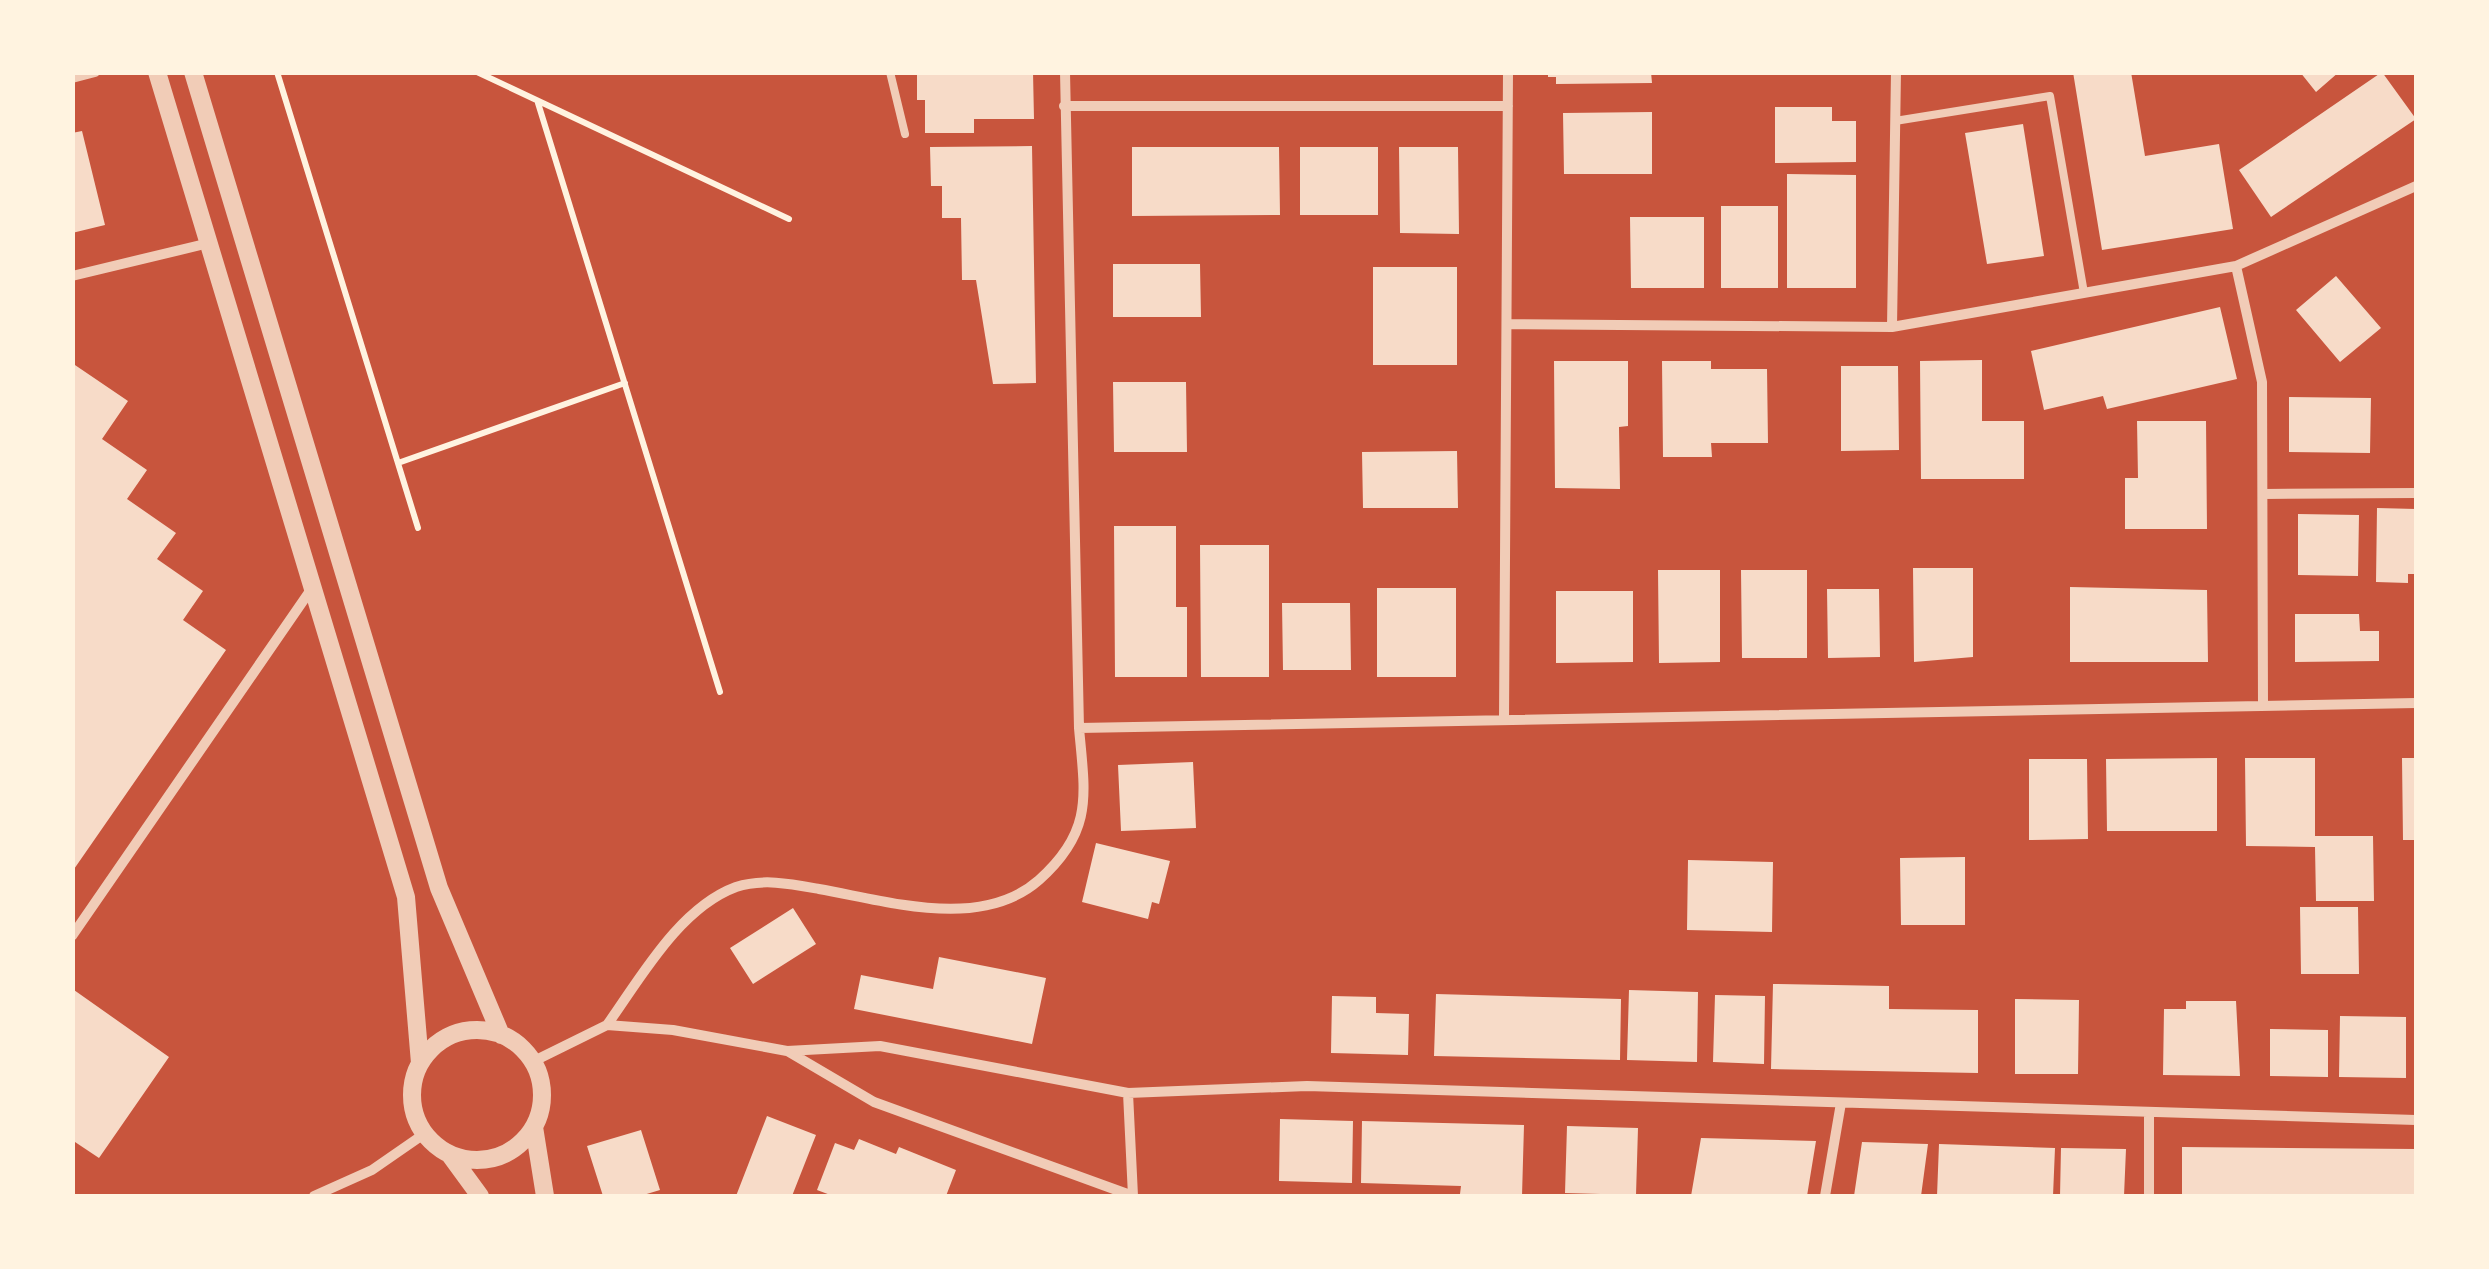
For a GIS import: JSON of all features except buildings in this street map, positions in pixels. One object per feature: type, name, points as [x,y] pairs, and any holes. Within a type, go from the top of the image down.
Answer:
[{"type":"street","points":[[72,78],[95,72]]},
{"type":"street","points":[[157,72],[406,898],[420,1063],[412,1098],[424,1134],[450,1155],[480,1196]]},
{"type":"street","points":[[193,72],[439,888],[502,1035],[532,1062],[542,1094],[534,1126],[545,1196]]},
{"type":"street","points":[[532,1062],[607,1025],[667,944],[710,903],[734,888],[760,882],[792,884],[969,909],[1014,898],[1060,860],[1080,826],[1085,799],[1079,728],[1065,72]]},
{"type":"street","points":[[1504,720],[1508,72]]},
{"type":"street","points":[[1892,327],[1896,72]]},
{"type":"street","points":[[1064,106],[1508,106]]},
{"type":"street","points":[[1506,324],[1892,327],[2236,266],[2416,186]]},
{"type":"street","points":[[72,276],[208,243]]},
{"type":"street","points":[[2236,266],[2262,382],[2263,706]]},
{"type":"street","points":[[2264,494],[2416,493]]},
{"type":"street","points":[[72,936],[312,588]]},
{"type":"street","points":[[1079,728],[2416,704]]},
{"type":"street","points":[[607,1025],[674,1030],[787,1051],[880,1046],[1128,1093],[1307,1086],[2416,1120]]},
{"type":"street","points":[[420,1063],[452,1035],[476,1030],[502,1035]]},
{"type":"street","points":[[787,1051],[874,1102],[1133,1196],[1128,1093]]},
{"type":"street","points":[[1825,1196],[1841,1103]]},
{"type":"street","points":[[2149,1114],[2149,1196]]},
{"type":"street","points":[[450,1155],[482,1160],[502,1155],[534,1126]]},
{"type":"street","points":[[314,1196],[372,1170],[424,1134]]},
{"type":"lane","points":[[890,72],[906,134]]},
{"type":"lane","points":[[1895,121],[2050,96],[2084,293]]},
{"type":"path","points":[[276,72],[418,528]]},
{"type":"path","points":[[477,72],[789,219]]},
{"type":"path","points":[[538,104],[720,692]]},
{"type":"path","points":[[398,464],[624,383]]}]
